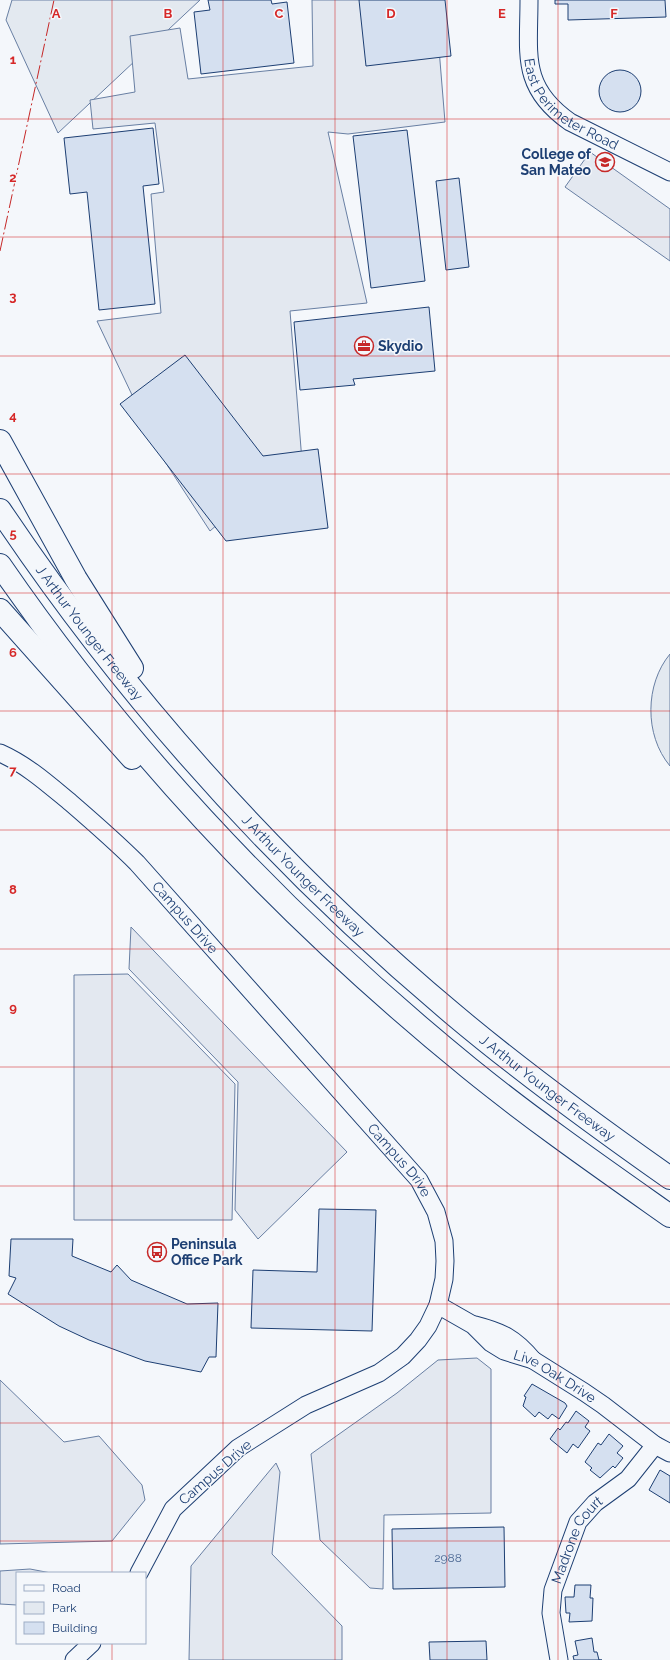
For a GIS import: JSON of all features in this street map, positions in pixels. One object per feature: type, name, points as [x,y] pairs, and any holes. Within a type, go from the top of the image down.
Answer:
[{"type":"highway","points":[[0,441],[76,579],[184,750]]},
{"type":"highway","name":"J Arthur Younger Freeway","points":[[0,510],[85,628],[184,750],[292,865],[405,973],[477,1034],[549,1091],[670,1178]]},
{"type":"highway","points":[[0,565],[105,705],[168,779],[233,850],[329,946],[441,1045],[547,1128],[670,1216]]},
{"type":"highway","points":[[0,610],[128,754],[233,850]]},
{"type":"street","name":"East Perimeter Road","points":[[528,0],[530,66],[534,84],[541,96],[559,114],[570,122],[670,172]]},
{"type":"street","name":"Campus Drive","points":[[0,753],[18,762],[38,775],[129,855],[419,1180],[436,1212],[444,1241],[445,1269],[438,1305],[428,1326],[418,1340],[390,1366],[368,1379],[292,1413],[233,1453],[173,1509],[140,1572]]},
{"type":"street","name":"Live Oak Drive","points":[[438,1305],[473,1325],[493,1330],[508,1336],[533,1360],[603,1405],[663,1449]]},
{"type":"street","name":"Madrone Court","points":[[559,1660],[551,1613],[553,1590],[578,1522],[595,1502],[628,1479],[663,1449]]},
{"type":"street","points":[[74,1660],[91,1644]]},
{"type":"green space","points":[[12,0],[200,0],[58,133],[6,20]]},
{"type":"green space","points":[[670,654],[670,766],[662,754],[656,740],[652,725],[651,710],[652,694],[656,680],[662,666]]},
{"type":"shaded area","points":[[312,0],[435,0],[445,122],[348,134],[328,132],[367,303],[290,311],[302,461],[270,478],[210,531],[160,454],[97,321],[161,313],[151,194],[164,192],[155,123],[93,129],[90,100],[135,92],[130,36],[180,28],[188,79],[313,66]]},
{"type":"shaded area","points":[[590,152],[670,209],[670,261],[565,187]]},
{"type":"shaded area","points":[[131,927],[347,1152],[258,1239],[235,1210],[238,1082],[129,969]]},
{"type":"shaded area","points":[[128,974],[235,1084],[232,1220],[74,1220],[74,975]]},
{"type":"shaded area","points":[[477,1358],[491,1369],[491,1513],[384,1515],[383,1589],[370,1588],[320,1540],[311,1454],[397,1393],[438,1360]]},
{"type":"shaded area","points":[[0,1380],[64,1442],[99,1436],[142,1485],[145,1500],[112,1541],[0,1544]]},
{"type":"shaded area","points":[[276,1463],[280,1472],[272,1554],[342,1626],[342,1660],[189,1660],[191,1566]]},
{"type":"shaded area","points":[[30,1569],[46,1572],[16,1572],[16,1605],[0,1604],[0,1571]]},
{"type":"building","points":[[208,0],[271,0],[272,4],[287,2],[294,63],[201,74],[194,12],[210,10]]},
{"type":"building","points":[[359,0],[445,0],[451,56],[366,66]]},
{"type":"building","points":[[555,0],[665,0],[666,17],[568,20],[568,4],[555,4]]},
{"type":"building","points":[[616,70],[624,70],[632,73],[638,79],[641,91],[638,103],[632,109],[624,112],[616,112],[608,109],[602,103],[599,95],[599,87],[602,79],[608,73]]},
{"type":"building","points":[[153,128],[159,184],[143,186],[155,304],[99,310],[87,192],[70,194],[64,138]]},
{"type":"building","points":[[407,130],[425,281],[371,288],[353,136]]},
{"type":"building","points":[[459,178],[469,267],[446,270],[436,181]]},
{"type":"building","name":"Skydio","points":[[429,307],[435,371],[353,379],[355,385],[300,390],[294,322]]},
{"type":"building","points":[[185,355],[263,456],[318,449],[328,528],[226,541],[120,404]]},
{"type":"building","points":[[319,1209],[376,1210],[372,1331],[251,1328],[253,1270],[317,1272]]},
{"type":"building","points":[[11,1239],[73,1239],[72,1256],[111,1272],[117,1265],[131,1280],[187,1304],[218,1303],[216,1357],[209,1357],[201,1372],[145,1361],[89,1340],[59,1326],[8,1294],[16,1278],[9,1276]]},
{"type":"building","points":[[532,1384],[565,1403],[567,1406],[559,1419],[552,1414],[548,1419],[539,1412],[535,1417],[523,1406],[526,1397],[524,1396]]},
{"type":"building","points":[[576,1411],[589,1421],[585,1427],[590,1431],[578,1448],[573,1444],[567,1453],[550,1439],[558,1428],[560,1430],[566,1422],[568,1423]]},
{"type":"building","points":[[609,1434],[623,1446],[617,1453],[623,1458],[615,1468],[613,1466],[600,1478],[590,1470],[592,1468],[585,1462],[598,1443],[601,1445]]},
{"type":"building","points":[[660,1470],[670,1476],[670,1503],[649,1490]]},
{"type":"building","points":[[504,1527],[505,1587],[393,1589],[392,1529]]},
{"type":"building","points":[[575,1585],[591,1585],[590,1598],[593,1598],[592,1621],[569,1622],[570,1613],[566,1613],[565,1597],[574,1597]]},
{"type":"building","points":[[592,1638],[594,1652],[597,1652],[599,1660],[574,1660],[573,1656],[578,1655],[575,1641]]},
{"type":"building","points":[[486,1641],[487,1660],[430,1660],[429,1642]]},
{"type":"power","points":[[0,251],[54,0]]},
{"type":"place","name":"College of San Mateo","points":[[605,162]]},
{"type":"place","name":"Skydio","points":[[364,346]]},
{"type":"place","name":"Peninsula Office Park","points":[[157,1252]]}]
